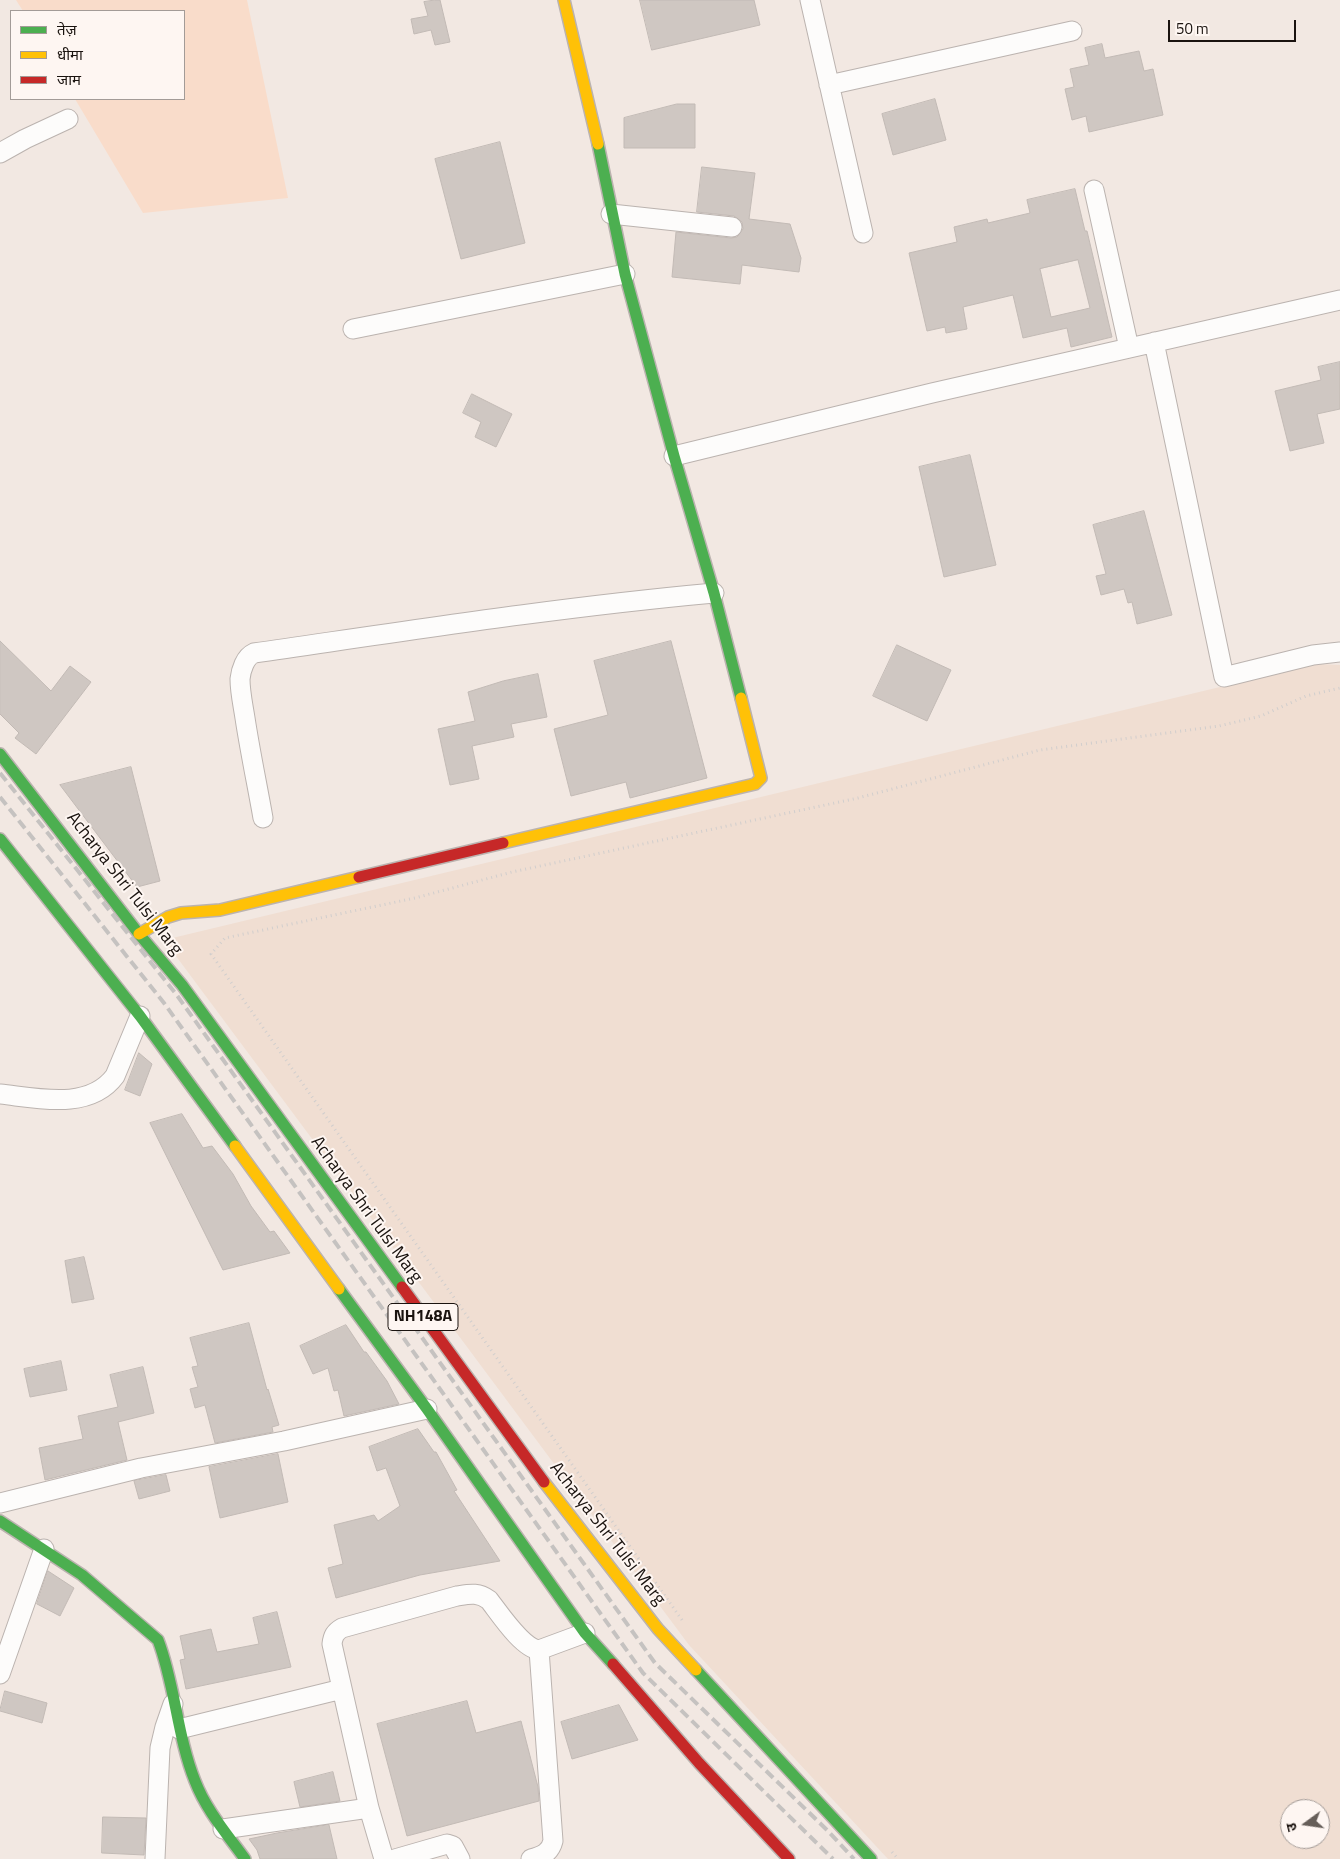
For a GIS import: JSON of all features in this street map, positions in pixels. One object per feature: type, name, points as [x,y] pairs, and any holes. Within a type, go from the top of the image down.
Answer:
[{"type":"main road","points":[[139,934],[162,920],[180,913],[220,910],[757,783],[762,776],[714,593],[674,456],[625,274],[593,117],[564,0]]},
{"type":"main road","name":"Acharya Shri Tulsi Marg","points":[[0,754],[139,934],[182,985],[522,1454],[658,1629],[870,1859]]},
{"type":"main road","name":"NH148A","points":[[0,839],[140,1016],[427,1409],[585,1633],[632,1684],[699,1763],[789,1859]]},
{"type":"main road","points":[[0,1521],[44,1548],[82,1575],[158,1640],[163,1653],[179,1728],[200,1794],[245,1859]]},
{"type":"street","points":[[810,0],[863,233]]},
{"type":"street","points":[[829,85],[1072,31]]},
{"type":"street","points":[[0,153],[68,119]]},
{"type":"street","points":[[1094,190],[1129,348]]},
{"type":"street","points":[[612,214],[732,227]]},
{"type":"street","points":[[353,328],[625,274]]},
{"type":"street","points":[[674,456],[941,391],[1340,300]]},
{"type":"street","points":[[1154,342],[1224,676],[1320,654],[1340,652]]},
{"type":"street","points":[[263,818],[250,753],[240,678],[243,667],[250,655],[254,653],[527,614],[628,601],[714,593]]},
{"type":"street","points":[[0,1094],[42,1098],[78,1098],[91,1095],[110,1083],[115,1076],[140,1016]]},
{"type":"street","points":[[0,1503],[142,1468],[284,1441],[427,1409]]},
{"type":"street","points":[[0,1674],[44,1548]]},
{"type":"street","points":[[384,1859],[369,1808],[332,1644],[336,1632],[342,1628],[457,1596],[475,1593],[483,1595],[489,1600],[523,1642],[538,1650],[585,1633]]},
{"type":"street","points":[[531,1859],[549,1851],[553,1841],[538,1650]]},
{"type":"street","points":[[179,1728],[342,1689]]},
{"type":"street","points":[[155,1859],[160,1748],[173,1704]]},
{"type":"street","points":[[223,1829],[369,1808]]},
{"type":"street","points":[[395,1859],[447,1844],[453,1846],[460,1859]]},
{"type":"path","points":[[685,1624],[211,954],[225,938],[415,898],[512,872],[858,798],[1040,750],[1218,726],[1261,716],[1306,696],[1340,688]]},
{"type":"path","points":[[886,1846],[898,1859]]},
{"type":"shaded area","points":[[16,0],[247,0],[288,198],[143,213],[76,100],[185,100],[185,10],[22,10]]},
{"type":"shaded area","points":[[1316,664],[1340,665],[1340,1859],[888,1859],[689,1645],[164,940]]},
{"type":"building","points":[[440,0],[450,42],[435,45],[431,30],[414,34],[411,19],[428,16],[424,2]]},
{"type":"building","points":[[640,0],[754,0],[760,25],[652,50]]},
{"type":"building","points":[[1102,44],[1105,58],[1139,51],[1144,71],[1153,69],[1163,115],[1089,132],[1086,116],[1072,120],[1065,89],[1074,87],[1070,69],[1089,65],[1085,48]]},
{"type":"building","points":[[935,99],[946,140],[893,155],[882,114]]},
{"type":"building","points":[[677,104],[695,104],[695,148],[624,148],[624,118]]},
{"type":"building","points":[[500,142],[525,243],[461,259],[435,159]]},
{"type":"building","points":[[702,167],[755,173],[749,219],[790,224],[801,258],[799,272],[742,265],[740,284],[672,277],[676,232],[731,238],[737,237],[743,229],[742,222],[734,216],[697,212]]},
{"type":"building","points":[[1075,189],[1112,337],[1071,347],[1067,328],[1023,338],[1013,295],[963,307],[967,329],[946,333],[945,327],[927,331],[909,253],[957,242],[954,227],[987,219],[988,223],[1030,213],[1027,200]],"holes":[[[1078,260],[1090,308],[1051,317],[1040,269]]]},
{"type":"building","points":[[1340,362],[1340,409],[1317,414],[1324,443],[1290,451],[1275,391],[1321,380],[1318,367]]},
{"type":"building","points":[[472,394],[512,414],[496,447],[475,437],[481,422],[463,413]]},
{"type":"building","points":[[970,455],[996,565],[944,577],[919,467]]},
{"type":"building","points":[[1144,511],[1172,615],[1137,624],[1132,602],[1128,603],[1124,589],[1101,595],[1096,576],[1106,574],[1093,525]]},
{"type":"building","points":[[0,641],[51,691],[70,666],[91,682],[36,754],[15,738],[19,733],[0,714]]},
{"type":"building","points":[[671,641],[707,778],[630,798],[626,782],[571,796],[554,729],[608,715],[594,661]]},
{"type":"building","points":[[897,645],[951,670],[927,721],[873,696]]},
{"type":"building","points":[[538,674],[547,717],[511,724],[514,737],[472,746],[479,779],[450,785],[438,729],[475,721],[468,692],[503,681]]},
{"type":"building","points":[[131,767],[160,881],[137,887],[60,785]]},
{"type":"building","points":[[139,1053],[152,1064],[140,1096],[125,1090]]},
{"type":"building","points":[[182,1114],[203,1148],[212,1146],[233,1174],[251,1206],[270,1232],[274,1231],[290,1253],[223,1270],[150,1123]]},
{"type":"building","points":[[84,1257],[94,1299],[72,1303],[65,1261]]},
{"type":"building","points":[[249,1323],[267,1390],[279,1425],[272,1427],[273,1432],[215,1443],[205,1405],[195,1408],[190,1389],[198,1387],[192,1367],[198,1366],[190,1338]]},
{"type":"building","points":[[346,1325],[387,1381],[399,1404],[344,1416],[338,1390],[334,1391],[328,1368],[313,1374],[300,1346]]},
{"type":"building","points":[[61,1361],[67,1390],[30,1397],[24,1369]]},
{"type":"building","points":[[143,1367],[154,1413],[118,1422],[127,1460],[45,1480],[39,1448],[83,1439],[78,1416],[118,1407],[110,1375]]},
{"type":"building","points":[[418,1429],[434,1452],[436,1452],[457,1490],[454,1491],[500,1561],[420,1575],[336,1598],[328,1568],[343,1564],[334,1525],[374,1515],[378,1521],[400,1506],[386,1468],[377,1471],[369,1447]]},
{"type":"building","points":[[278,1454],[288,1502],[220,1518],[209,1467]]},
{"type":"building","points":[[166,1475],[170,1491],[139,1499],[134,1481]]},
{"type":"building","points":[[48,1571],[74,1588],[60,1616],[37,1604]]},
{"type":"building","points":[[277,1612],[291,1667],[186,1689],[180,1660],[185,1659],[180,1636],[211,1629],[217,1652],[259,1644],[253,1618]]},
{"type":"building","points":[[5,1691],[47,1703],[42,1723],[0,1711]]},
{"type":"building","points":[[467,1701],[476,1733],[521,1721],[538,1787],[539,1801],[407,1836],[377,1724]]},
{"type":"building","points":[[619,1705],[638,1740],[572,1759],[561,1722]]},
{"type":"building","points":[[333,1772],[340,1801],[300,1807],[294,1782]]},
{"type":"building","points":[[103,1817],[146,1818],[144,1855],[102,1853]]},
{"type":"building","points":[[329,1825],[337,1859],[260,1859],[257,1850],[249,1839],[277,1833]]},
{"type":"railway","points":[[0,773],[176,994],[655,1663],[827,1830],[854,1859]]},
{"type":"railway","points":[[0,797],[164,1003],[643,1673],[833,1859]]},
{"type":"traffic: fast","points":[[598,144],[625,274],[674,456],[714,593],[741,698]]},
{"type":"traffic: fast","points":[[0,754],[139,934],[182,985],[402,1287]]},
{"type":"traffic: fast","points":[[0,839],[140,1016],[235,1146]]},
{"type":"traffic: fast","points":[[339,1289],[427,1409],[585,1633],[613,1664]]},
{"type":"traffic: fast","points":[[0,1521],[82,1575],[158,1640],[164,1657],[184,1746],[195,1781],[211,1812],[245,1859]]},
{"type":"traffic: fast","points":[[696,1670],[871,1859]]},
{"type":"traffic: slow","points":[[564,0],[598,144]]},
{"type":"traffic: slow","points":[[503,843],[755,784],[761,778],[741,698]]},
{"type":"traffic: slow","points":[[139,934],[168,917],[181,913],[220,910],[359,877]]},
{"type":"traffic: slow","points":[[235,1146],[339,1289]]},
{"type":"traffic: slow","points":[[544,1482],[658,1629],[696,1670]]},
{"type":"traffic: jam","points":[[359,877],[503,843]]},
{"type":"traffic: jam","points":[[402,1287],[544,1482]]},
{"type":"traffic: jam","points":[[613,1664],[699,1763],[789,1859]]}]
